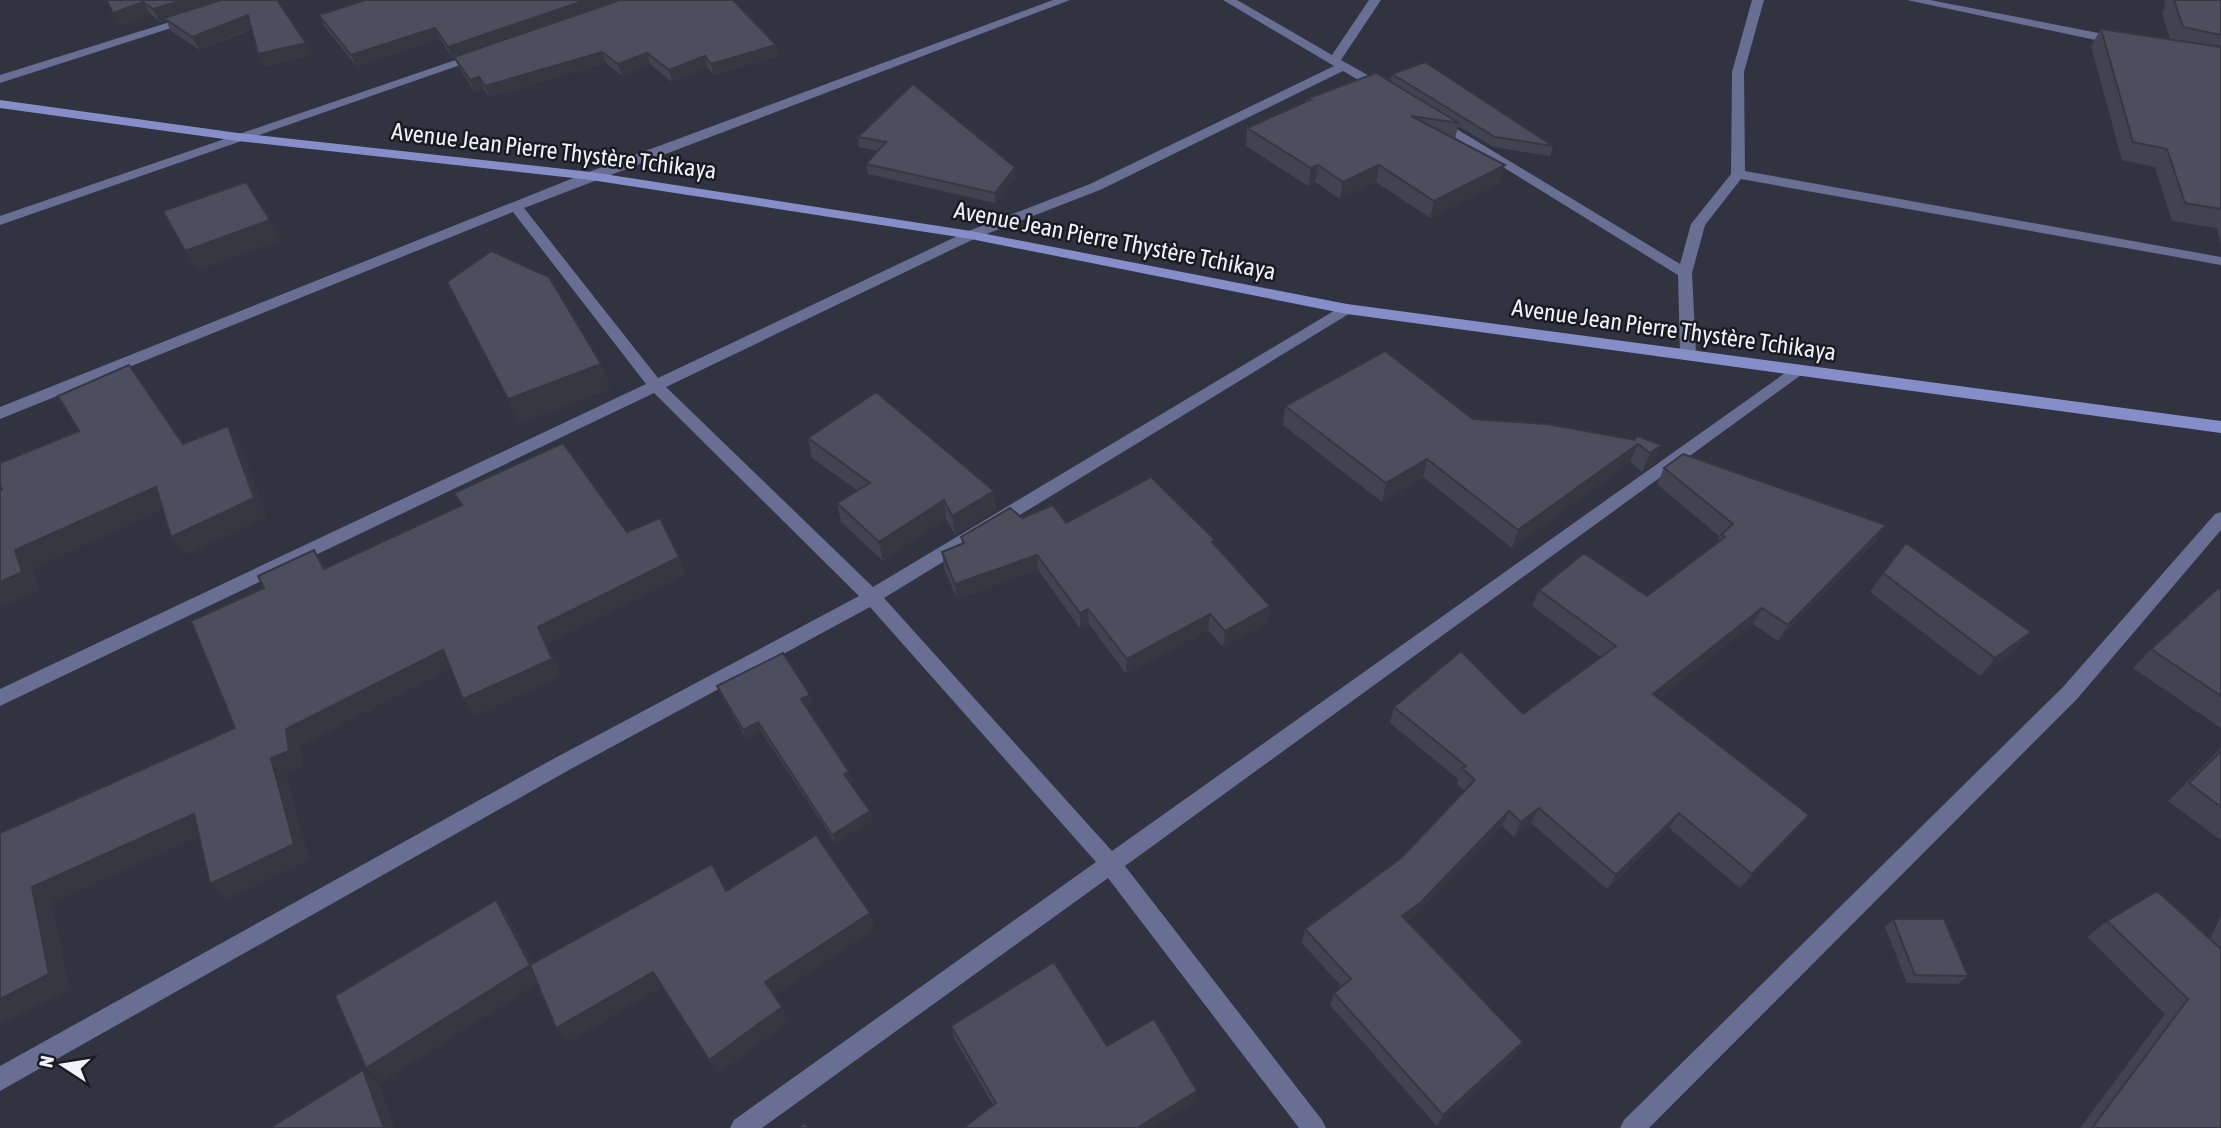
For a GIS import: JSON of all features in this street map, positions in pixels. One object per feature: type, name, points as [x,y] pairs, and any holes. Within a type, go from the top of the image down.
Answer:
[{"type":"street","points":[[0,413],[591,176],[1063,0]]},
{"type":"street","points":[[1230,0],[1391,94]]},
{"type":"street","points":[[0,698],[971,235],[1095,187],[1339,62],[1375,0]]},
{"type":"street","points":[[1688,353],[1685,273],[1698,224],[1738,174],[1738,72],[1758,0]]},
{"type":"street","points":[[1913,0],[2127,43]]},
{"type":"street","points":[[0,79],[201,16]]},
{"type":"street","points":[[0,221],[490,52]]},
{"type":"street","name":"Avenue Jean Pierre Thystère Tchikaya","points":[[0,104],[238,137],[591,176],[971,235],[1347,309],[2221,427]]},
{"type":"street","points":[[1426,116],[1685,273]]},
{"type":"street","points":[[1738,174],[2221,261]]},
{"type":"street","points":[[516,207],[657,387],[872,597],[1109,862],[1314,1128]]},
{"type":"street","points":[[0,1079],[562,764],[872,597],[1347,309]]},
{"type":"street","points":[[742,1128],[1109,862],[1800,370]]},
{"type":"street","points":[[1632,1128],[2070,693],[2221,518]]},
{"type":"building","points":[[106,0],[184,0],[153,9],[143,2],[113,13]]},
{"type":"building","points":[[221,0],[277,0],[306,43],[258,54],[248,15],[192,37],[164,18]]},
{"type":"building","points":[[365,0],[586,0],[448,47],[435,28],[351,55],[319,15]]},
{"type":"building","points":[[620,0],[733,0],[776,45],[711,64],[705,56],[669,70],[647,53],[618,64],[602,52],[485,86],[479,77],[470,80],[454,57]]},
{"type":"building","points":[[2174,0],[2221,0],[2221,35],[2183,27]]},
{"type":"building","points":[[2101,29],[2221,47],[2221,209],[2185,203],[2167,149],[2133,142]]},
{"type":"building","points":[[1425,62],[1553,146],[1495,137],[1392,74]]},
{"type":"building","points":[[1376,73],[1459,123],[1411,116],[1505,165],[1434,201],[1379,165],[1343,182],[1318,165],[1311,168],[1247,128],[1310,100],[1306,99]]},
{"type":"building","points":[[913,84],[1015,167],[995,193],[866,164],[886,142],[858,137]]},
{"type":"building","points":[[246,182],[270,220],[185,251],[163,211]]},
{"type":"building","points":[[491,251],[549,277],[601,364],[508,399],[447,282]]},
{"type":"building","points":[[1385,351],[1473,419],[1547,424],[1635,440],[1637,436],[1661,445],[1650,453],[1638,444],[1518,530],[1427,459],[1386,483],[1285,406]]},
{"type":"building","points":[[129,365],[183,444],[228,426],[254,498],[171,537],[156,487],[15,550],[22,572],[0,582],[0,463],[79,431],[58,396]]},
{"type":"building","points":[[876,392],[994,491],[952,516],[944,500],[879,542],[837,503],[870,483],[808,438]]},
{"type":"building","points":[[563,443],[627,532],[660,518],[679,557],[538,627],[552,659],[463,699],[443,650],[286,729],[289,751],[271,758],[294,844],[210,884],[194,814],[32,887],[49,974],[0,999],[0,833],[235,728],[191,621],[264,588],[258,576],[314,550],[324,569],[462,505],[454,493]]},
{"type":"building","points":[[1683,454],[1886,525],[1788,625],[1762,608],[1653,694],[1809,815],[1752,874],[1679,813],[1616,875],[1539,808],[1521,822],[1509,811],[1421,902],[1402,916],[1523,1042],[1443,1115],[1334,993],[1351,979],[1305,929],[1401,858],[1475,780],[1462,768],[1466,766],[1394,707],[1461,651],[1523,714],[1616,646],[1539,590],[1584,553],[1647,596],[1725,537],[1721,535],[1733,524],[1664,468]]},
{"type":"building","points":[[1151,477],[1215,540],[1212,542],[1270,606],[1225,631],[1210,614],[1127,659],[1088,609],[1080,613],[1037,555],[955,584],[942,552],[964,543],[961,537],[1010,508],[1022,518],[1053,505],[1066,523]]},
{"type":"building","points":[[1906,543],[2031,632],[1995,658],[1883,573]]},
{"type":"building","points":[[2218,588],[2221,590],[2221,696],[2151,649]]},
{"type":"building","points":[[783,653],[810,695],[801,699],[849,772],[844,774],[870,811],[832,835],[758,722],[743,730],[717,686]]},
{"type":"building","points":[[2221,751],[2221,807],[2189,783]]},
{"type":"building","points":[[816,835],[870,913],[765,982],[782,1007],[709,1060],[653,972],[556,1028],[530,965],[712,864],[726,891]]},
{"type":"building","points":[[2157,891],[2221,947],[2221,1128],[2092,1128],[2188,999],[2107,921]]},
{"type":"building","points":[[496,900],[530,965],[366,1068],[335,996]]},
{"type":"building","points":[[1893,919],[1944,919],[1968,976],[1915,975]]},
{"type":"building","points":[[1054,962],[1107,1046],[1154,1019],[1197,1091],[1138,1128],[963,1128],[996,1103],[951,1026]]},
{"type":"building","points":[[363,1070],[384,1128],[270,1128]]}]
